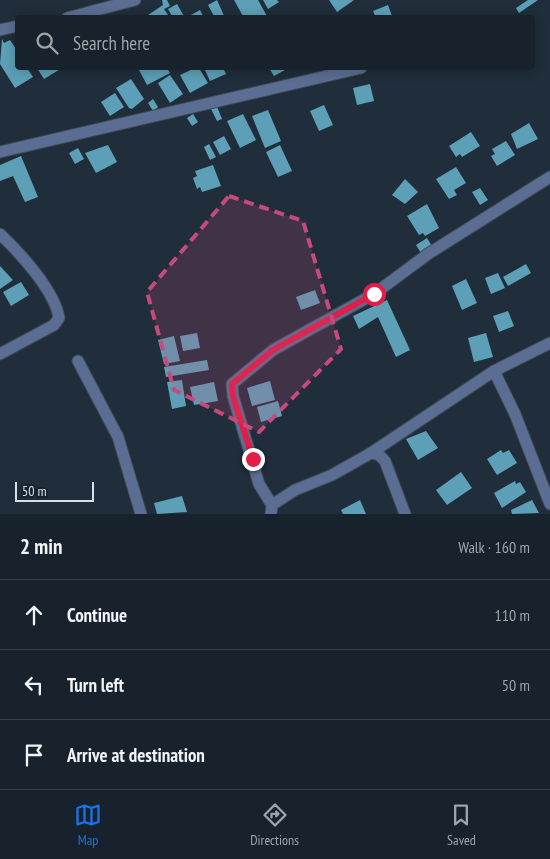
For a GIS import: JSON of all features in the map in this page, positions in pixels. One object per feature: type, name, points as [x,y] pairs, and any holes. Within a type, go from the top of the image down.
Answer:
[{"type":"street","points":[[79,15],[135,0]]},
{"type":"street","points":[[0,30],[15,27]]},
{"type":"street","points":[[0,152],[352,70]]},
{"type":"street","points":[[550,178],[428,254],[374,294],[273,350],[232,384],[233,396],[259,484],[271,509],[295,490],[332,475],[371,453],[494,371],[550,343]]},
{"type":"street","points":[[0,234],[18,252],[49,294],[58,310],[59,318],[54,325],[0,354]]},
{"type":"street","points":[[78,361],[118,438],[141,514]]},
{"type":"street","points":[[494,371],[514,414],[550,504]]},
{"type":"street","points":[[371,453],[379,455],[385,461],[404,514]]},
{"type":"highlighted area","points":[[229,196],[303,221],[341,349],[259,432],[174,390],[147,292]]},
{"type":"building","points":[[162,0],[167,0],[170,6],[164,9],[168,15],[148,15],[163,5]]},
{"type":"building","points":[[217,0],[224,15],[213,15],[208,5]]},
{"type":"building","points":[[234,0],[258,0],[266,15],[242,15]]},
{"type":"building","points":[[263,0],[277,0],[279,2],[268,9]]},
{"type":"building","points":[[329,0],[354,0],[337,12]]},
{"type":"building","points":[[528,0],[538,0],[519,13],[516,8]]},
{"type":"building","points":[[177,4],[183,15],[171,15],[168,9]]},
{"type":"building","points":[[388,5],[392,15],[375,15],[373,11]]},
{"type":"building","points":[[200,10],[202,15],[191,15]]},
{"type":"building","points":[[2,39],[4,43],[10,40],[15,48],[15,70],[28,70],[33,77],[15,88],[0,64]]},
{"type":"building","points":[[38,70],[59,70],[44,79]]},
{"type":"building","points":[[139,70],[168,70],[170,73],[147,85]]},
{"type":"building","points":[[191,70],[200,70],[208,83],[190,93],[180,75]]},
{"type":"building","points":[[205,70],[224,70],[226,74],[210,81]]},
{"type":"building","points":[[270,70],[285,70],[274,76]]},
{"type":"building","points":[[170,75],[183,94],[170,103],[158,83]]},
{"type":"building","points":[[131,79],[144,99],[132,109],[129,108],[116,88]]},
{"type":"building","points":[[370,84],[374,101],[357,105],[353,88]]},
{"type":"building","points":[[115,93],[124,107],[110,116],[101,102]]},
{"type":"building","points":[[153,99],[158,107],[153,111],[148,103]]},
{"type":"building","points":[[216,104],[222,119],[217,121],[210,107]]},
{"type":"building","points":[[324,105],[333,125],[319,131],[310,111]]},
{"type":"building","points":[[268,110],[281,141],[265,148],[252,116]]},
{"type":"building","points":[[193,114],[198,122],[192,126],[187,118]]},
{"type":"building","points":[[243,114],[256,140],[240,148],[227,121]]},
{"type":"building","points":[[529,123],[538,139],[517,149],[511,134]]},
{"type":"building","points":[[471,132],[480,146],[462,157],[460,154],[456,157],[449,146]]},
{"type":"building","points":[[224,136],[231,149],[220,155],[213,142]]},
{"type":"building","points":[[506,141],[515,155],[497,166],[491,156],[495,154],[492,149]]},
{"type":"building","points":[[209,144],[216,157],[210,160],[204,147]]},
{"type":"building","points":[[108,145],[117,162],[96,173],[85,153]]},
{"type":"building","points":[[280,145],[292,171],[278,177],[266,152]]},
{"type":"building","points":[[78,148],[84,159],[75,164],[69,153]]},
{"type":"building","points":[[21,156],[38,197],[25,202],[13,176],[0,181],[0,165]]},
{"type":"building","points":[[213,165],[221,186],[202,192],[200,187],[197,189],[193,178],[197,176],[195,171]]},
{"type":"building","points":[[456,167],[466,183],[454,190],[457,195],[449,199],[436,179]]},
{"type":"building","points":[[405,179],[418,192],[405,204],[392,195]]},
{"type":"building","points":[[480,188],[488,200],[480,205],[472,192]]},
{"type":"building","points":[[427,204],[439,228],[425,236],[423,233],[419,235],[407,216]]},
{"type":"building","points":[[427,238],[432,246],[421,253],[416,245]]},
{"type":"building","points":[[526,264],[531,273],[508,286],[503,277]]},
{"type":"building","points":[[0,266],[13,280],[0,289]]},
{"type":"building","points":[[498,273],[505,288],[491,294],[485,278]]},
{"type":"building","points":[[466,279],[477,303],[462,310],[452,286]]},
{"type":"building","points":[[21,282],[29,295],[11,306],[3,292]]},
{"type":"building","points":[[315,290],[320,303],[301,310],[296,297]]},
{"type":"building","points":[[387,300],[410,350],[396,357],[378,317],[359,329],[353,316]]},
{"type":"building","points":[[508,311],[514,326],[499,332],[493,316]]},
{"type":"building","points":[[197,333],[200,348],[183,351],[180,336]]},
{"type":"building","points":[[486,333],[493,357],[474,362],[468,338]]},
{"type":"building","points":[[174,336],[180,361],[164,364],[158,340]]},
{"type":"building","points":[[207,360],[209,370],[166,377],[164,367]]},
{"type":"building","points":[[182,380],[186,406],[172,409],[167,382]]},
{"type":"building","points":[[270,381],[275,400],[252,406],[247,388]]},
{"type":"building","points":[[214,382],[218,401],[194,405],[190,387]]},
{"type":"building","points":[[278,401],[282,416],[261,422],[257,407]]},
{"type":"building","points":[[426,431],[438,448],[418,460],[406,439]]},
{"type":"building","points":[[501,450],[503,453],[509,450],[517,463],[497,475],[487,459]]},
{"type":"building","points":[[461,472],[472,488],[447,505],[436,490]]},
{"type":"building","points":[[515,481],[516,484],[520,482],[526,492],[502,508],[494,493]]},
{"type":"building","points":[[182,496],[187,512],[157,514],[154,503]]},
{"type":"building","points":[[360,500],[366,514],[343,514],[341,510]]},
{"type":"building","points":[[532,500],[539,513],[512,514],[511,510]]},
{"type":"route","points":[[253,459],[233,396],[232,384],[273,350],[374,294]]}]
